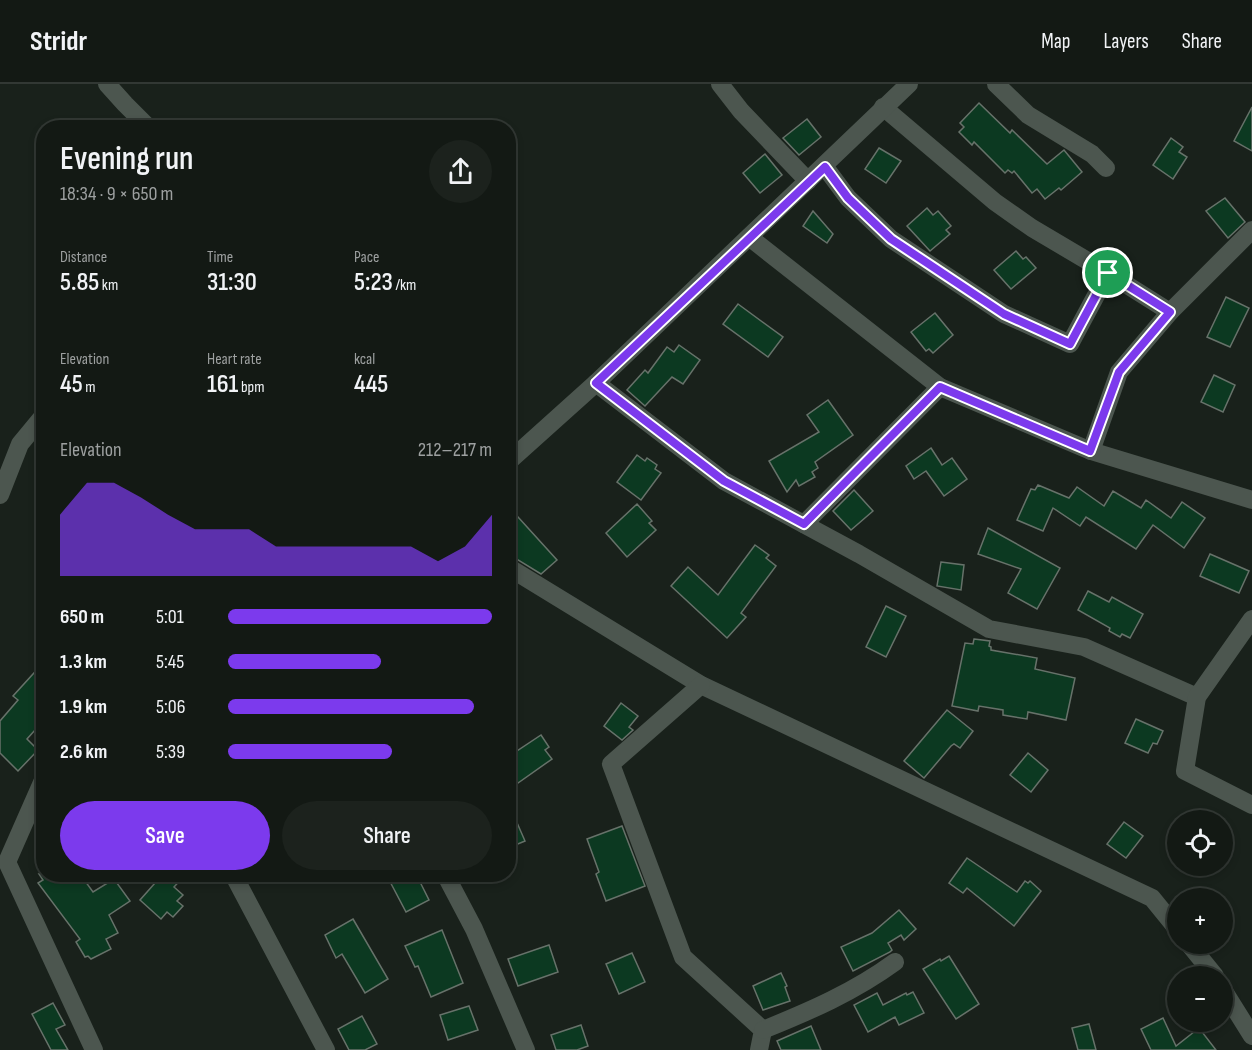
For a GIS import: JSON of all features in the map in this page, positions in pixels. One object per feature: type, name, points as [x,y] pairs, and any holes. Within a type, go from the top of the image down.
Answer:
[{"type":"street","points":[[107,84],[141,120]]},
{"type":"street","points":[[720,84],[741,111],[808,181]]},
{"type":"street","points":[[516,455],[596,383],[825,167],[883,107],[909,84]]},
{"type":"street","points":[[996,84],[1028,115],[1092,154],[1106,168]]},
{"type":"street","points":[[883,107],[995,202],[1032,228],[1170,312]]},
{"type":"street","points":[[825,167],[848,198],[891,239],[1004,314],[1070,344],[1108,273]]},
{"type":"street","points":[[1090,451],[1119,372],[1170,312],[1252,230]]},
{"type":"street","points":[[749,237],[940,387],[1090,451],[1252,500]]},
{"type":"street","points":[[596,383],[724,481],[989,629],[1084,647],[1197,698]]},
{"type":"street","points":[[804,524],[940,387]]},
{"type":"street","points":[[0,495],[20,444],[36,425]]},
{"type":"street","points":[[516,572],[701,685],[1152,898],[1167,916]]},
{"type":"street","points":[[1252,619],[1197,698],[1185,771],[1252,805]]},
{"type":"street","points":[[701,685],[611,764],[683,957],[763,1030]]},
{"type":"street","points":[[36,796],[7,862],[94,1050]]},
{"type":"street","points":[[237,882],[327,1050]]},
{"type":"street","points":[[449,882],[474,929],[526,1050]]},
{"type":"street","points":[[1197,954],[1207,966]]},
{"type":"street","points":[[763,1030],[828,1003],[867,983],[895,962]]},
{"type":"street","points":[[1233,1006],[1252,1036]]},
{"type":"street","points":[[759,1050],[763,1030]]},
{"type":"building","points":[[979,103],[1010,133],[1012,130],[1047,164],[1064,150],[1082,172],[1061,190],[1059,188],[1045,199],[1037,189],[1032,193],[1014,171],[1012,173],[1008,170],[1005,173],[974,142],[972,145],[959,132],[964,127],[960,123]]},
{"type":"building","points":[[1252,107],[1252,151],[1234,141]]},
{"type":"building","points":[[807,119],[821,137],[799,155],[783,138]]},
{"type":"building","points":[[1171,138],[1183,147],[1179,152],[1187,157],[1173,179],[1153,165]]},
{"type":"building","points":[[879,148],[901,161],[886,183],[865,169]]},
{"type":"building","points":[[765,154],[782,175],[760,193],[743,173]]},
{"type":"building","points":[[1225,198],[1245,222],[1228,238],[1206,211]]},
{"type":"building","points":[[927,208],[933,215],[938,211],[951,226],[946,230],[950,234],[930,251],[907,226]]},
{"type":"building","points":[[813,211],[833,234],[827,243],[803,226]]},
{"type":"building","points":[[1016,251],[1023,259],[1026,257],[1036,268],[1011,289],[994,270]]},
{"type":"building","points":[[1226,297],[1249,308],[1230,347],[1207,337]]},
{"type":"building","points":[[738,304],[783,337],[768,357],[723,324]]},
{"type":"building","points":[[935,313],[953,335],[933,353],[929,349],[926,351],[911,332]]},
{"type":"building","points":[[679,345],[700,360],[683,384],[672,377],[645,406],[627,390],[645,370],[648,373],[667,347],[674,352]]},
{"type":"building","points":[[1214,375],[1235,385],[1223,412],[1201,402]]},
{"type":"building","points":[[828,400],[853,435],[815,462],[818,468],[812,472],[815,477],[799,486],[796,480],[787,492],[769,461],[819,432],[807,415]]},
{"type":"building","points":[[931,448],[942,465],[952,458],[967,479],[944,496],[926,471],[914,479],[906,466]]},
{"type":"building","points":[[637,455],[657,465],[655,469],[661,473],[641,500],[617,482]]},
{"type":"building","points":[[1038,485],[1069,498],[1077,487],[1104,506],[1113,491],[1141,508],[1146,500],[1171,518],[1182,502],[1205,518],[1184,548],[1153,525],[1136,549],[1086,517],[1080,526],[1053,508],[1043,531],[1017,520],[1031,489],[1035,490]]},
{"type":"building","points":[[854,490],[873,511],[851,530],[833,511]]},
{"type":"building","points":[[637,504],[652,521],[649,523],[656,530],[627,557],[606,533]]},
{"type":"building","points":[[516,515],[557,560],[541,574],[516,558]]},
{"type":"building","points":[[988,528],[1060,568],[1037,609],[1008,593],[1021,569],[978,554]]},
{"type":"building","points":[[755,545],[769,555],[766,558],[776,566],[741,613],[746,617],[727,638],[671,586],[688,567],[718,595]]},
{"type":"building","points":[[1210,554],[1249,571],[1239,593],[1200,576]]},
{"type":"building","points":[[941,562],[964,565],[961,590],[937,586]]},
{"type":"building","points":[[1088,591],[1109,602],[1112,597],[1143,614],[1130,638],[1122,634],[1120,637],[1109,631],[1110,628],[1078,610]]},
{"type":"building","points":[[886,606],[906,616],[886,657],[866,647]]},
{"type":"building","points":[[974,639],[990,641],[991,650],[1037,658],[1035,669],[1075,678],[1066,720],[1028,712],[1027,719],[1003,715],[1003,710],[979,706],[978,711],[952,706],[965,643],[973,644]]},
{"type":"building","points":[[36,671],[36,729],[27,739],[36,748],[36,752],[18,771],[0,753],[0,721],[18,700],[13,696]]},
{"type":"building","points":[[621,703],[638,716],[629,727],[633,730],[622,740],[604,726]]},
{"type":"building","points":[[947,710],[973,731],[960,748],[954,744],[951,746],[924,778],[904,761]]},
{"type":"building","points":[[1136,719],[1163,731],[1157,744],[1153,743],[1148,753],[1125,743]]},
{"type":"building","points":[[541,735],[549,747],[545,750],[552,759],[518,783],[516,780],[516,752]]},
{"type":"building","points":[[1028,753],[1048,770],[1031,792],[1010,775]]},
{"type":"building","points":[[516,820],[525,841],[516,845]]},
{"type":"building","points":[[1124,822],[1143,836],[1126,858],[1107,844]]},
{"type":"building","points":[[622,826],[645,886],[606,901],[596,874],[599,872],[587,839]]},
{"type":"building","points":[[967,858],[1017,892],[1025,881],[1028,883],[1030,881],[1041,891],[1014,926],[967,888],[963,893],[949,883]]},
{"type":"building","points":[[86,882],[93,892],[109,882],[116,882],[130,901],[109,915],[118,933],[106,939],[111,949],[91,959],[88,956],[85,957],[76,942],[80,939],[38,883]]},
{"type":"building","points":[[156,882],[179,882],[174,887],[183,895],[177,901],[183,906],[173,917],[167,912],[161,919],[140,900]]},
{"type":"building","points":[[390,882],[420,882],[429,900],[406,912]]},
{"type":"building","points":[[899,910],[916,929],[904,940],[901,935],[888,943],[892,950],[890,952],[853,971],[841,947],[872,933]]},
{"type":"building","points":[[353,919],[388,979],[365,993],[342,954],[336,958],[325,935]]},
{"type":"building","points":[[442,930],[463,983],[431,997],[418,966],[415,967],[405,946]]},
{"type":"building","points":[[549,945],[558,972],[518,986],[508,959]]},
{"type":"building","points":[[632,953],[645,982],[619,994],[606,964]]},
{"type":"building","points":[[949,956],[979,1004],[956,1019],[923,969]]},
{"type":"building","points":[[781,973],[790,1001],[763,1010],[753,986]]},
{"type":"building","points":[[913,992],[924,1013],[899,1025],[895,1017],[868,1032],[854,1005],[877,993],[883,1005],[906,993],[907,995]]},
{"type":"building","points":[[53,1003],[65,1025],[56,1029],[68,1050],[51,1050],[32,1014]]},
{"type":"building","points":[[469,1006],[478,1030],[448,1040],[440,1015]]},
{"type":"building","points":[[362,1016],[377,1044],[365,1050],[349,1050],[338,1029]]},
{"type":"building","points":[[1163,1018],[1167,1032],[1170,1032],[1176,1046],[1194,1032],[1202,1032],[1216,1050],[1151,1050],[1141,1029]]},
{"type":"building","points":[[1089,1024],[1096,1050],[1078,1050],[1072,1028]]},
{"type":"building","points":[[581,1025],[588,1046],[577,1050],[556,1050],[551,1035]]},
{"type":"building","points":[[811,1026],[821,1050],[781,1050],[777,1041]]},
{"type":"route","points":[[825,167],[848,198],[891,239],[1004,314],[1070,344],[1108,273],[1170,312],[1119,372],[1090,451],[940,387],[804,524],[724,481],[596,383],[825,167]]}]
